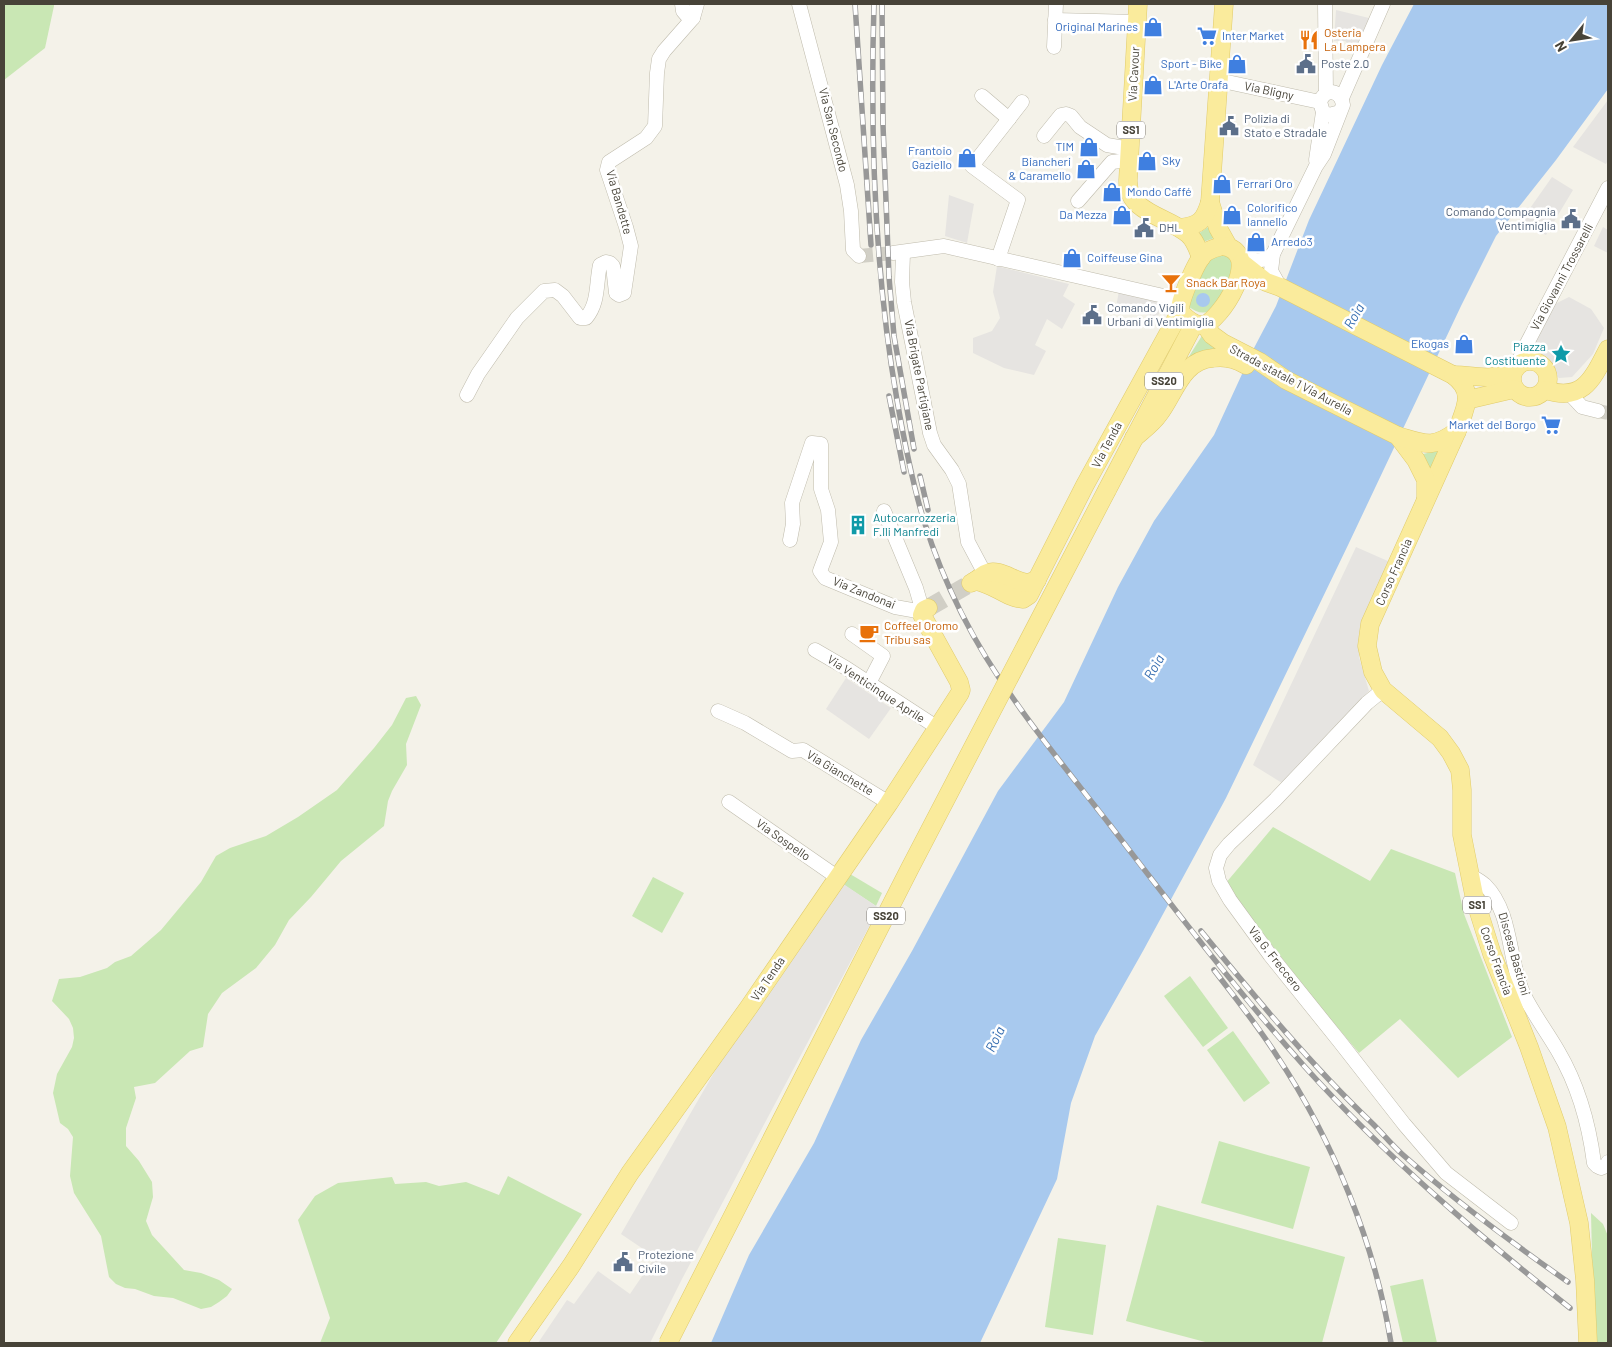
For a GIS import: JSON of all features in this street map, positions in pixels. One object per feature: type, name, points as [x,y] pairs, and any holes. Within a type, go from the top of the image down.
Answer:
[{"type":"main road","name":"Via Cavour","points":[[1138,4],[1129,154],[1129,192],[1135,204],[1180,228],[1194,242],[1201,258]]},
{"type":"main road","points":[[1180,228],[1195,226],[1205,217],[1210,202],[1224,4]]},
{"type":"main road","points":[[1204,328],[1218,314],[1241,272],[1236,255],[1218,228],[1210,202]]},
{"type":"main road","points":[[1201,258],[1213,248],[1222,246],[1273,281],[1446,371],[1460,380],[1465,389],[1467,400],[1514,376],[1524,362],[1533,361],[1540,364],[1546,370],[1548,378],[1544,390],[1538,396],[1529,398],[1520,395],[1514,376]]},
{"type":"main road","name":"Via Tenda","points":[[976,580],[1016,598],[1023,599],[1029,595],[1181,306],[1201,258]]},
{"type":"main road","name":"Strada statale 1 Via Aurelia","points":[[1181,306],[1223,343],[1260,362],[1286,380],[1398,436],[1416,460],[1426,480],[1426,499]]},
{"type":"main road","name":"SS20","points":[[668,1343],[910,868],[1134,438],[1204,328]]},
{"type":"main road","points":[[1544,390],[1559,394],[1570,394],[1584,385],[1595,374],[1608,350]]},
{"type":"main road","points":[[1134,438],[1157,417],[1182,375],[1199,360],[1219,357],[1236,359],[1262,373],[1286,380]]},
{"type":"main road","points":[[1446,371],[1492,378],[1514,376]]},
{"type":"main road","name":"SS1","points":[[1426,499],[1457,431],[1467,400]]},
{"type":"main road","points":[[1398,436],[1426,444],[1444,440],[1457,431]]},
{"type":"main road","name":"Corso Francia","points":[[1426,499],[1370,624],[1367,646],[1373,672],[1383,690],[1440,738],[1460,770],[1462,835],[1475,900],[1492,954],[1529,1047],[1557,1127],[1579,1223],[1585,1280],[1588,1343]]},
{"type":"main road","name":"Via Tenda","points":[[517,1343],[571,1266],[630,1173],[749,1007],[889,803],[961,690],[924,620],[925,610]]},
{"type":"street","points":[[682,4],[686,15],[692,18]]},
{"type":"street","name":"Via Bandette","points":[[467,395],[478,374],[510,326],[544,291],[555,290],[563,296],[580,318],[586,318],[591,312],[597,290],[600,265],[606,262],[613,266],[617,294],[620,296],[624,293],[631,246],[607,170],[609,162],[646,138],[655,126],[659,59],[692,18],[697,4]]},
{"type":"street","name":"Via San Secondo","points":[[799,4],[847,185],[851,211],[853,250],[860,256]]},
{"type":"street","points":[[1054,47],[1056,4]]},
{"type":"street","points":[[1316,166],[1316,149],[1323,102],[1325,4]]},
{"type":"street","points":[[1273,281],[1271,264],[1273,254],[1316,166],[1324,154],[1343,105],[1342,98],[1383,4]]},
{"type":"street","points":[[1056,20],[1137,22]]},
{"type":"street","name":"Via Bligny","points":[[1218,80],[1323,102]]},
{"type":"street","points":[[1323,102],[1336,93],[1342,98]]},
{"type":"street","points":[[982,96],[1009,118]]},
{"type":"street","points":[[1022,102],[972,166],[1018,200],[998,259],[1181,306]]},
{"type":"street","points":[[1323,102],[1330,115],[1340,112]]},
{"type":"street","points":[[1044,136],[1060,115],[1066,114],[1071,116],[1080,127],[1107,145],[1129,154]]},
{"type":"street","points":[[1078,201],[1112,162],[1129,154]]},
{"type":"street","name":"Via Giovanni Trossarelli","points":[[1514,376],[1522,353],[1608,188]]},
{"type":"street","name":"Via Brigate Partigiane","points":[[976,580],[958,484],[952,470],[934,445],[927,423],[904,302],[898,253],[945,241],[998,259]]},
{"type":"street","points":[[1236,255],[1256,261],[1268,259],[1273,254]]},
{"type":"street","points":[[1570,394],[1582,407],[1598,411]]},
{"type":"street","name":"Via Zandonai","points":[[790,540],[793,524],[792,503],[812,444],[821,444],[821,489],[828,510],[831,542],[820,571],[825,578],[894,607],[925,610]]},
{"type":"street","points":[[884,511],[925,610]]},
{"type":"street","points":[[852,634],[883,656],[869,683]]},
{"type":"street","name":"Via Venticinque Aprile","points":[[815,650],[938,728]]},
{"type":"street","name":"Via G. Freccero","points":[[1383,690],[1367,703],[1275,800],[1220,854],[1216,868],[1219,881],[1230,900],[1270,955],[1404,1124],[1446,1173],[1510,1223]]},
{"type":"street","name":"Via Gianchette","points":[[718,711],[730,715],[792,751],[803,750],[889,803]]},
{"type":"street","name":"Via Sospello","points":[[729,802],[837,877]]},
{"type":"street","name":"Discesa Bastioni","points":[[1469,874],[1485,885],[1499,905],[1524,994],[1542,1026],[1558,1049],[1574,1080],[1586,1121],[1594,1163],[1601,1168],[1606,1166],[1608,1162]]},
{"type":"green space","points":[[4,4],[54,4],[54,6],[45,48],[4,80]]},
{"type":"green space","points":[[1211,225],[1217,237],[1203,242],[1198,234]]},
{"type":"green space","points":[[1224,254],[1231,258],[1234,275],[1211,310],[1202,313],[1189,307],[1188,297],[1209,259]]},
{"type":"green space","points":[[1203,334],[1236,353],[1183,366]]},
{"type":"green space","points":[[1445,449],[1433,477],[1423,454]]},
{"type":"green space","points":[[416,696],[421,705],[406,744],[407,765],[388,801],[384,826],[341,861],[289,920],[275,945],[256,968],[222,993],[208,1014],[203,1047],[190,1051],[155,1083],[134,1087],[136,1098],[126,1128],[126,1146],[139,1161],[152,1182],[153,1197],[146,1221],[152,1235],[184,1270],[201,1273],[219,1280],[232,1289],[219,1302],[211,1307],[201,1309],[173,1298],[154,1296],[116,1284],[109,1277],[101,1236],[74,1193],[70,1176],[73,1137],[68,1129],[60,1123],[53,1093],[57,1074],[72,1047],[74,1038],[73,1028],[69,1019],[52,1001],[59,979],[80,977],[107,968],[115,962],[131,956],[161,930],[201,882],[216,856],[230,848],[266,836],[337,790],[392,725],[406,698]]},
{"type":"green space","points":[[1273,827],[1370,881],[1391,849],[1455,873],[1464,914],[1512,1037],[1458,1078],[1400,1019],[1359,1053],[1312,997],[1225,884]]},
{"type":"green space","points":[[850,874],[882,893],[876,906],[844,885]]},
{"type":"green space","points":[[653,877],[684,893],[662,933],[632,916]]},
{"type":"green space","points":[[1190,976],[1228,1028],[1203,1047],[1164,996]]},
{"type":"green space","points":[[1233,1031],[1270,1083],[1244,1102],[1207,1050]]},
{"type":"green space","points":[[1219,1141],[1310,1167],[1293,1229],[1201,1203]]},
{"type":"green space","points":[[508,1176],[582,1214],[496,1343],[320,1343],[330,1318],[298,1220],[315,1196],[338,1183],[392,1177],[395,1184],[426,1182],[439,1186],[466,1182],[499,1195]]},
{"type":"green space","points":[[1157,1205],[1345,1257],[1322,1343],[1209,1343],[1126,1321]]},
{"type":"green space","points":[[1591,1213],[1603,1224],[1608,1236],[1608,1343],[1594,1343]]},
{"type":"green space","points":[[1058,1238],[1106,1245],[1093,1335],[1045,1327]]},
{"type":"green space","points":[[1423,1279],[1437,1343],[1403,1343],[1390,1286]]},
{"type":"shaded area","points":[[1336,10],[1369,18],[1355,49],[1345,41],[1334,41]]},
{"type":"shaded area","points":[[1608,100],[1608,160],[1606,164],[1573,147]]},
{"type":"shaded area","points":[[1552,177],[1573,190],[1546,235],[1521,221]]},
{"type":"shaded area","points":[[949,195],[974,204],[967,243],[945,236]]},
{"type":"shaded area","points":[[1603,227],[1608,230],[1608,253],[1594,246]]},
{"type":"shaded area","points":[[997,266],[1069,284],[1063,296],[1075,304],[1062,329],[1047,319],[1035,345],[1046,351],[1034,375],[1004,368],[973,353],[973,338],[992,331],[1000,318],[993,292]]},
{"type":"shaded area","points":[[1119,291],[1166,302],[1157,317],[1116,307]]},
{"type":"shaded area","points":[[1569,297],[1591,309],[1604,328],[1593,354],[1572,377],[1559,378],[1529,352],[1555,304]]},
{"type":"shaded area","points":[[1356,547],[1390,562],[1363,618],[1359,657],[1369,691],[1282,783],[1253,765]]},
{"type":"shaded area","points":[[846,678],[891,708],[869,739],[826,709]]},
{"type":"shaded area","points":[[842,883],[879,908],[650,1343],[538,1343],[567,1300],[574,1304],[598,1271],[630,1294],[655,1257],[621,1234],[727,1050]]},
{"type":"water","name":"Roia","points":[[1414,4],[1608,4],[1608,89],[1556,160],[1496,236],[1226,798],[1095,1036],[1071,1103],[1057,1179],[980,1343],[711,1343],[749,1255],[814,1143],[861,1040],[912,951],[998,791],[1064,702],[1118,587],[1154,521],[1214,435],[1254,348],[1276,306],[1309,220],[1382,65]]},
{"type":"water","points":[[1203,293],[1208,295],[1210,300],[1208,305],[1203,307],[1198,305],[1196,300],[1198,295]]},
{"type":"tunnel","points":[[859,256],[893,253]]},
{"type":"tunnel","points":[[1598,411],[1608,413]]},
{"type":"tunnel","points":[[928,608],[966,586]]},
{"type":"railway","points":[[855,4],[871,245]]},
{"type":"railway","points":[[874,4],[873,153],[875,202],[889,351],[909,461],[924,521],[941,569],[962,615],[987,659],[1026,717],[1205,948],[1305,1067],[1399,1163],[1466,1223],[1570,1308]]},
{"type":"railway","points":[[882,4],[883,125],[889,277],[894,336],[914,449]]},
{"type":"railway","points":[[889,396],[904,472]]},
{"type":"railway","points":[[920,476],[928,510]]},
{"type":"railway","points":[[1201,931],[1305,1054],[1398,1151],[1462,1204],[1568,1282]]},
{"type":"railway","points":[[1214,970],[1255,1023],[1297,1088],[1316,1122],[1349,1194],[1363,1231],[1384,1306],[1391,1343]]},
{"type":"place","name":"Original Marines","points":[[1153,27]]},
{"type":"place","name":"Inter Market","points":[[1207,36]]},
{"type":"place","name":"Osteria La Lampera","points":[[1309,40]]},
{"type":"place","name":"Sport - Bike","points":[[1237,64]]},
{"type":"place","name":"Poste 2.0","points":[[1306,64]]},
{"type":"place","name":"L'Arte Orafa","points":[[1153,85]]},
{"type":"place","name":"Polizia di Stato e Stradale","points":[[1229,126]]},
{"type":"place","name":"TIM","points":[[1089,147]]},
{"type":"place","name":"Frantoio Gaziello","points":[[967,158]]},
{"type":"place","name":"Sky","points":[[1147,161]]},
{"type":"place","name":"Biancheri & Caramello","points":[[1086,169]]},
{"type":"place","name":"Ferrari Oro","points":[[1222,184]]},
{"type":"place","name":"Mondo Caffé","points":[[1112,192]]},
{"type":"place","name":"Da Mezza","points":[[1122,215]]},
{"type":"place","name":"Colorifico Iannello","points":[[1232,215]]},
{"type":"place","name":"Comando Compagnia Ventimiglia","points":[[1571,219]]},
{"type":"place","name":"DHL","points":[[1144,228]]},
{"type":"place","name":"Arredo3","points":[[1256,242]]},
{"type":"place","name":"Coiffeuse Gina","points":[[1072,258]]},
{"type":"place","name":"Snack Bar Roya","points":[[1171,283]]},
{"type":"place","name":"Comando Vigili Urbani di Ventimiglia","points":[[1092,315]]},
{"type":"place","name":"Ekogas","points":[[1464,344]]},
{"type":"place","name":"Piazza Costituente","points":[[1561,354]]},
{"type":"place","name":"Market del Borgo","points":[[1551,425]]},
{"type":"place","name":"Autocarrozzeria F.lli Manfredi","points":[[858,525]]},
{"type":"place","name":"Coffeel Oromo Tribu sas","points":[[869,633]]},
{"type":"place","name":"Protezione Civile","points":[[623,1262]]}]
